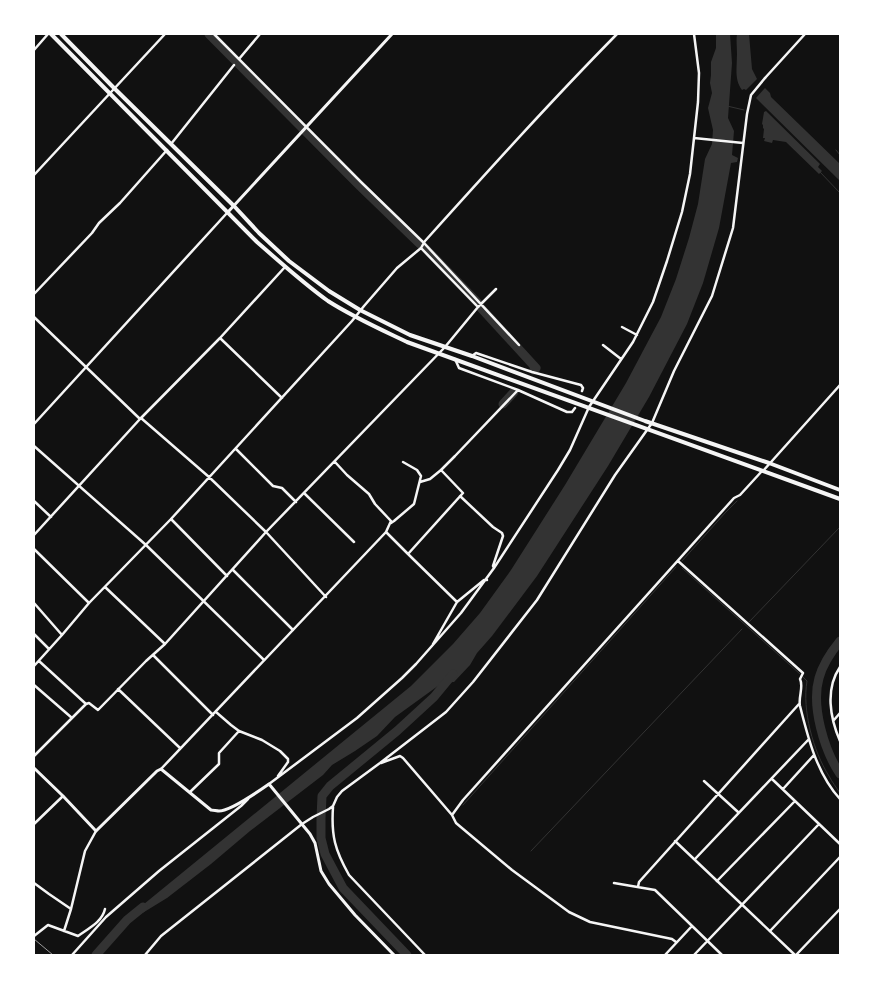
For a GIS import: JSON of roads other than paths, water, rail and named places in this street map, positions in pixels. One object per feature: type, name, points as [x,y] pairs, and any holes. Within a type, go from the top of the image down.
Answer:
[{"type":"highway","points":[[50,34],[257,242],[285,267],[329,301],[406,342],[840,498]]},
{"type":"highway","points":[[62,34],[289,261],[329,291],[360,310],[410,335],[472,356],[652,424],[770,463],[840,490]]},
{"type":"main road","points":[[228,212],[392,34]]},
{"type":"main road","points":[[34,768],[96,832],[161,769],[211,810],[219,812],[226,810],[270,785],[310,834],[321,871],[329,884],[355,915],[394,955]]},
{"type":"street","points":[[34,50],[50,34]]},
{"type":"street","points":[[34,175],[166,34]]},
{"type":"street","points":[[214,34],[306,128],[424,243],[519,345]]},
{"type":"street","points":[[239,59],[260,34]]},
{"type":"street","points":[[34,664],[39,661],[105,586],[171,520],[397,268],[421,248],[424,241],[504,153],[617,34]]},
{"type":"street","points":[[276,778],[357,718],[402,678],[461,613],[486,580],[558,470],[570,450],[589,407],[637,334],[653,302],[667,261],[682,212],[690,174],[698,102],[699,73],[694,34]]},
{"type":"street","points":[[425,955],[349,875],[334,842],[332,825],[333,806],[342,791],[446,712],[473,682],[537,600],[615,475],[652,424],[674,371],[712,296],[733,228],[742,143],[750,98],[805,34]]},
{"type":"street","points":[[171,144],[234,65]]},
{"type":"street","points":[[694,138],[742,143]]},
{"type":"street","points":[[34,294],[167,150]]},
{"type":"street","points":[[34,424],[228,212]]},
{"type":"street","points":[[421,248],[478,307]]},
{"type":"street","points":[[34,535],[140,419],[220,338],[285,267]]},
{"type":"street","points":[[34,756],[86,704],[89,702],[98,710],[165,644],[266,532],[445,348],[478,307],[496,289]]},
{"type":"street","points":[[34,317],[140,419],[209,477],[266,532],[326,597]]},
{"type":"street","points":[[622,327],[637,334]]},
{"type":"street","points":[[220,338],[282,398]]},
{"type":"street","points":[[603,345],[621,360]]},
{"type":"street","points":[[472,356],[476,353],[532,372],[581,385],[582,391]]},
{"type":"street","points":[[455,359],[459,368],[518,390],[567,412],[572,412],[575,408]]},
{"type":"street","points":[[452,815],[463,800],[734,498],[740,495],[840,385]]},
{"type":"street","points":[[420,482],[441,470],[518,390]]},
{"type":"street","points":[[34,446],[146,546],[264,660]]},
{"type":"street","points":[[235,448],[272,486],[282,488],[296,502]]},
{"type":"street","points":[[334,462],[369,494],[375,504],[391,521],[390,524]]},
{"type":"street","points":[[161,769],[326,597],[386,532],[390,524],[414,504],[421,476],[417,470],[403,462]]},
{"type":"street","points":[[408,554],[462,494],[441,470]]},
{"type":"street","points":[[304,493],[354,542]]},
{"type":"street","points":[[460,496],[502,533],[503,536],[493,566],[494,568]]},
{"type":"street","points":[[34,501],[51,517]]},
{"type":"street","points":[[171,520],[227,576]]},
{"type":"street","points":[[386,532],[457,602]]},
{"type":"street","points":[[34,549],[89,603]]},
{"type":"street","points":[[678,561],[803,673],[800,679],[802,683],[799,704],[809,739],[824,776],[840,799]]},
{"type":"street","points":[[233,570],[293,630]]},
{"type":"street","points":[[433,645],[457,602],[486,580]]},
{"type":"street","points":[[105,586],[165,644]]},
{"type":"street","points":[[34,603],[62,635]]},
{"type":"street","points":[[34,634],[49,649]]},
{"type":"street","points":[[153,655],[213,715]]},
{"type":"street","points":[[39,661],[86,704]]},
{"type":"street","points":[[840,667],[834,678],[830,695],[840,741]]},
{"type":"street","points":[[34,684],[72,718]]},
{"type":"street","points":[[118,689],[180,748]]},
{"type":"street","points":[[638,887],[639,882],[675,841],[799,704]]},
{"type":"street","points":[[216,712],[239,731],[262,740],[280,751],[288,760],[270,785]]},
{"type":"street","points":[[834,720],[840,713]]},
{"type":"street","points":[[190,792],[219,764],[219,753],[239,731]]},
{"type":"street","points":[[695,859],[809,739]]},
{"type":"street","points":[[782,789],[814,755]]},
{"type":"street","points":[[380,763],[400,756],[403,758],[452,815],[456,823],[512,870],[569,912],[590,922],[672,939],[676,942]]},
{"type":"street","points":[[772,778],[840,844]]},
{"type":"street","points":[[704,781],[738,812]]},
{"type":"street","points":[[34,824],[63,796]]},
{"type":"street","points":[[72,955],[106,917],[159,871],[241,806],[248,798]]},
{"type":"street","points":[[717,881],[795,801]]},
{"type":"street","points":[[145,955],[161,936],[300,823],[329,810],[333,806]]},
{"type":"street","points":[[694,955],[819,824]]},
{"type":"street","points":[[64,931],[85,851],[96,832]]},
{"type":"street","points":[[675,841],[796,955],[840,909]]},
{"type":"street","points":[[770,931],[840,857]]},
{"type":"street","points":[[34,883],[71,909]]},
{"type":"street","points":[[614,883],[655,890],[722,955]]},
{"type":"street","points":[[34,936],[48,925],[78,936],[99,920],[103,915],[104,909]]},
{"type":"street","points":[[665,955],[692,926]]},
{"type":"waterway","points":[[209,34],[420,244]]},
{"type":"waterway","points":[[727,106],[744,110]]},
{"type":"waterway","points":[[836,150],[840,155]]},
{"type":"waterway","points":[[820,172],[840,193]]},
{"type":"waterway","points":[[424,247],[478,303]]},
{"type":"waterway","points":[[481,308],[536,368],[534,370]]},
{"type":"waterway","points":[[503,404],[514,392]]},
{"type":"waterway","points":[[682,561],[737,501]]},
{"type":"waterway","points":[[749,622],[840,527]]},
{"type":"waterway","points":[[463,805],[676,567]]},
{"type":"waterway","points":[[682,568],[800,674]]},
{"type":"waterway","points":[[531,851],[742,629]]},
{"type":"waterway","points":[[840,641],[823,667],[817,689],[820,728],[829,753],[840,774]]},
{"type":"waterway","points":[[407,955],[343,888],[325,854],[321,838],[322,796],[330,786],[397,731],[434,697],[453,674]]},
{"type":"waterway","points":[[803,677],[807,681],[806,705],[814,743],[823,766],[840,793]]},
{"type":"waterway","points":[[96,955],[127,920],[143,907]]},
{"type":"railway","points":[[34,939],[53,955]]}]
